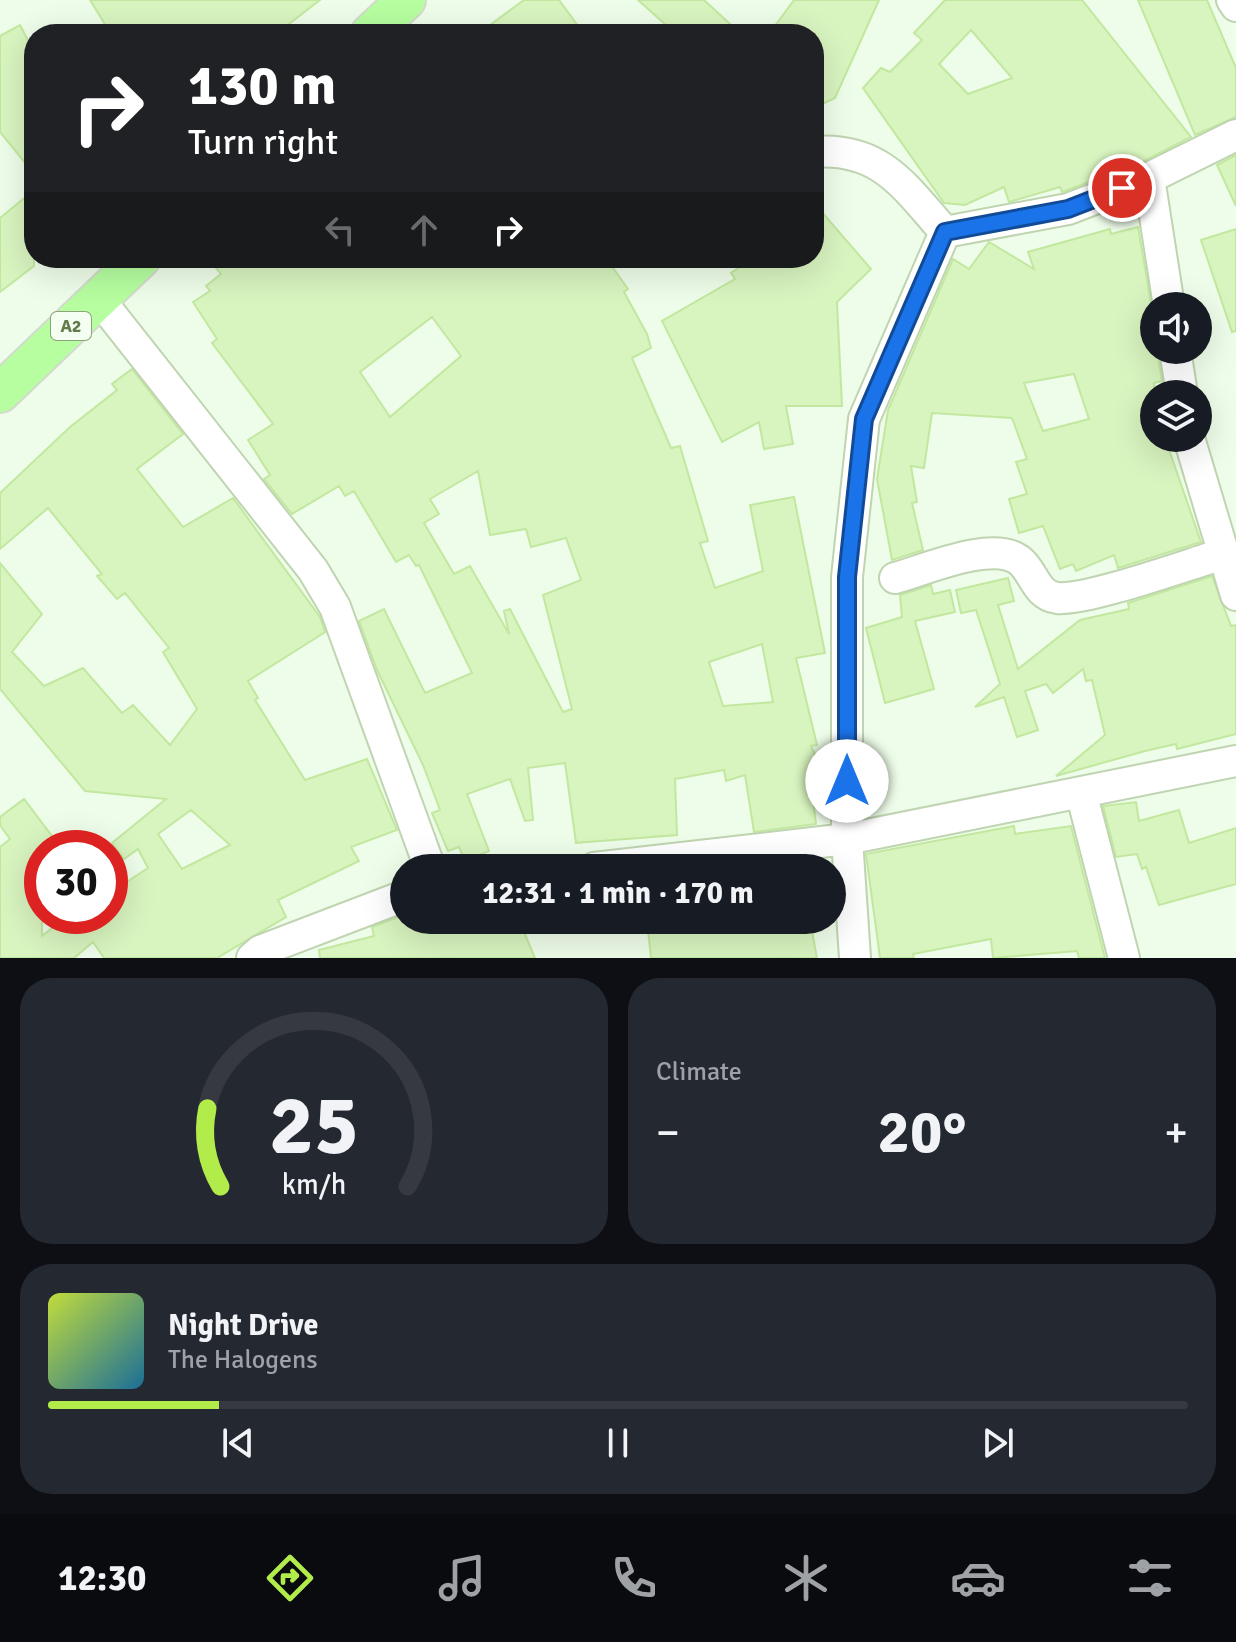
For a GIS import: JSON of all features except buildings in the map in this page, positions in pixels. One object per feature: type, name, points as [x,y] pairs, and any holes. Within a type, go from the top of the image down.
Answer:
[{"type":"main road","points":[[381,24],[406,0]]},
{"type":"main road","name":"A2","points":[[0,393],[131,268]]},
{"type":"street","points":[[1232,0],[1236,6]]},
{"type":"street","points":[[945,232],[1068,209],[1149,178],[1236,135]]},
{"type":"street","points":[[824,152],[853,153],[887,168],[945,232]]},
{"type":"street","points":[[1149,178],[1167,292]]},
{"type":"street","points":[[855,958],[847,839],[847,577],[864,419],[945,232]]},
{"type":"street","points":[[99,299],[313,570],[335,607],[425,854]]},
{"type":"street","points":[[1193,452],[1236,595]]},
{"type":"street","points":[[895,578],[980,554],[1001,552],[1020,560],[1042,592],[1056,598],[1082,595],[1223,554]]},
{"type":"street","points":[[716,854],[847,839],[1236,761]]},
{"type":"street","points":[[1081,792],[1124,958]]},
{"type":"street","points":[[252,958],[260,951],[390,901]]},
{"type":"route","points":[[847,781],[847,577],[864,419],[945,232],[1068,209],[1122,188]]}]
